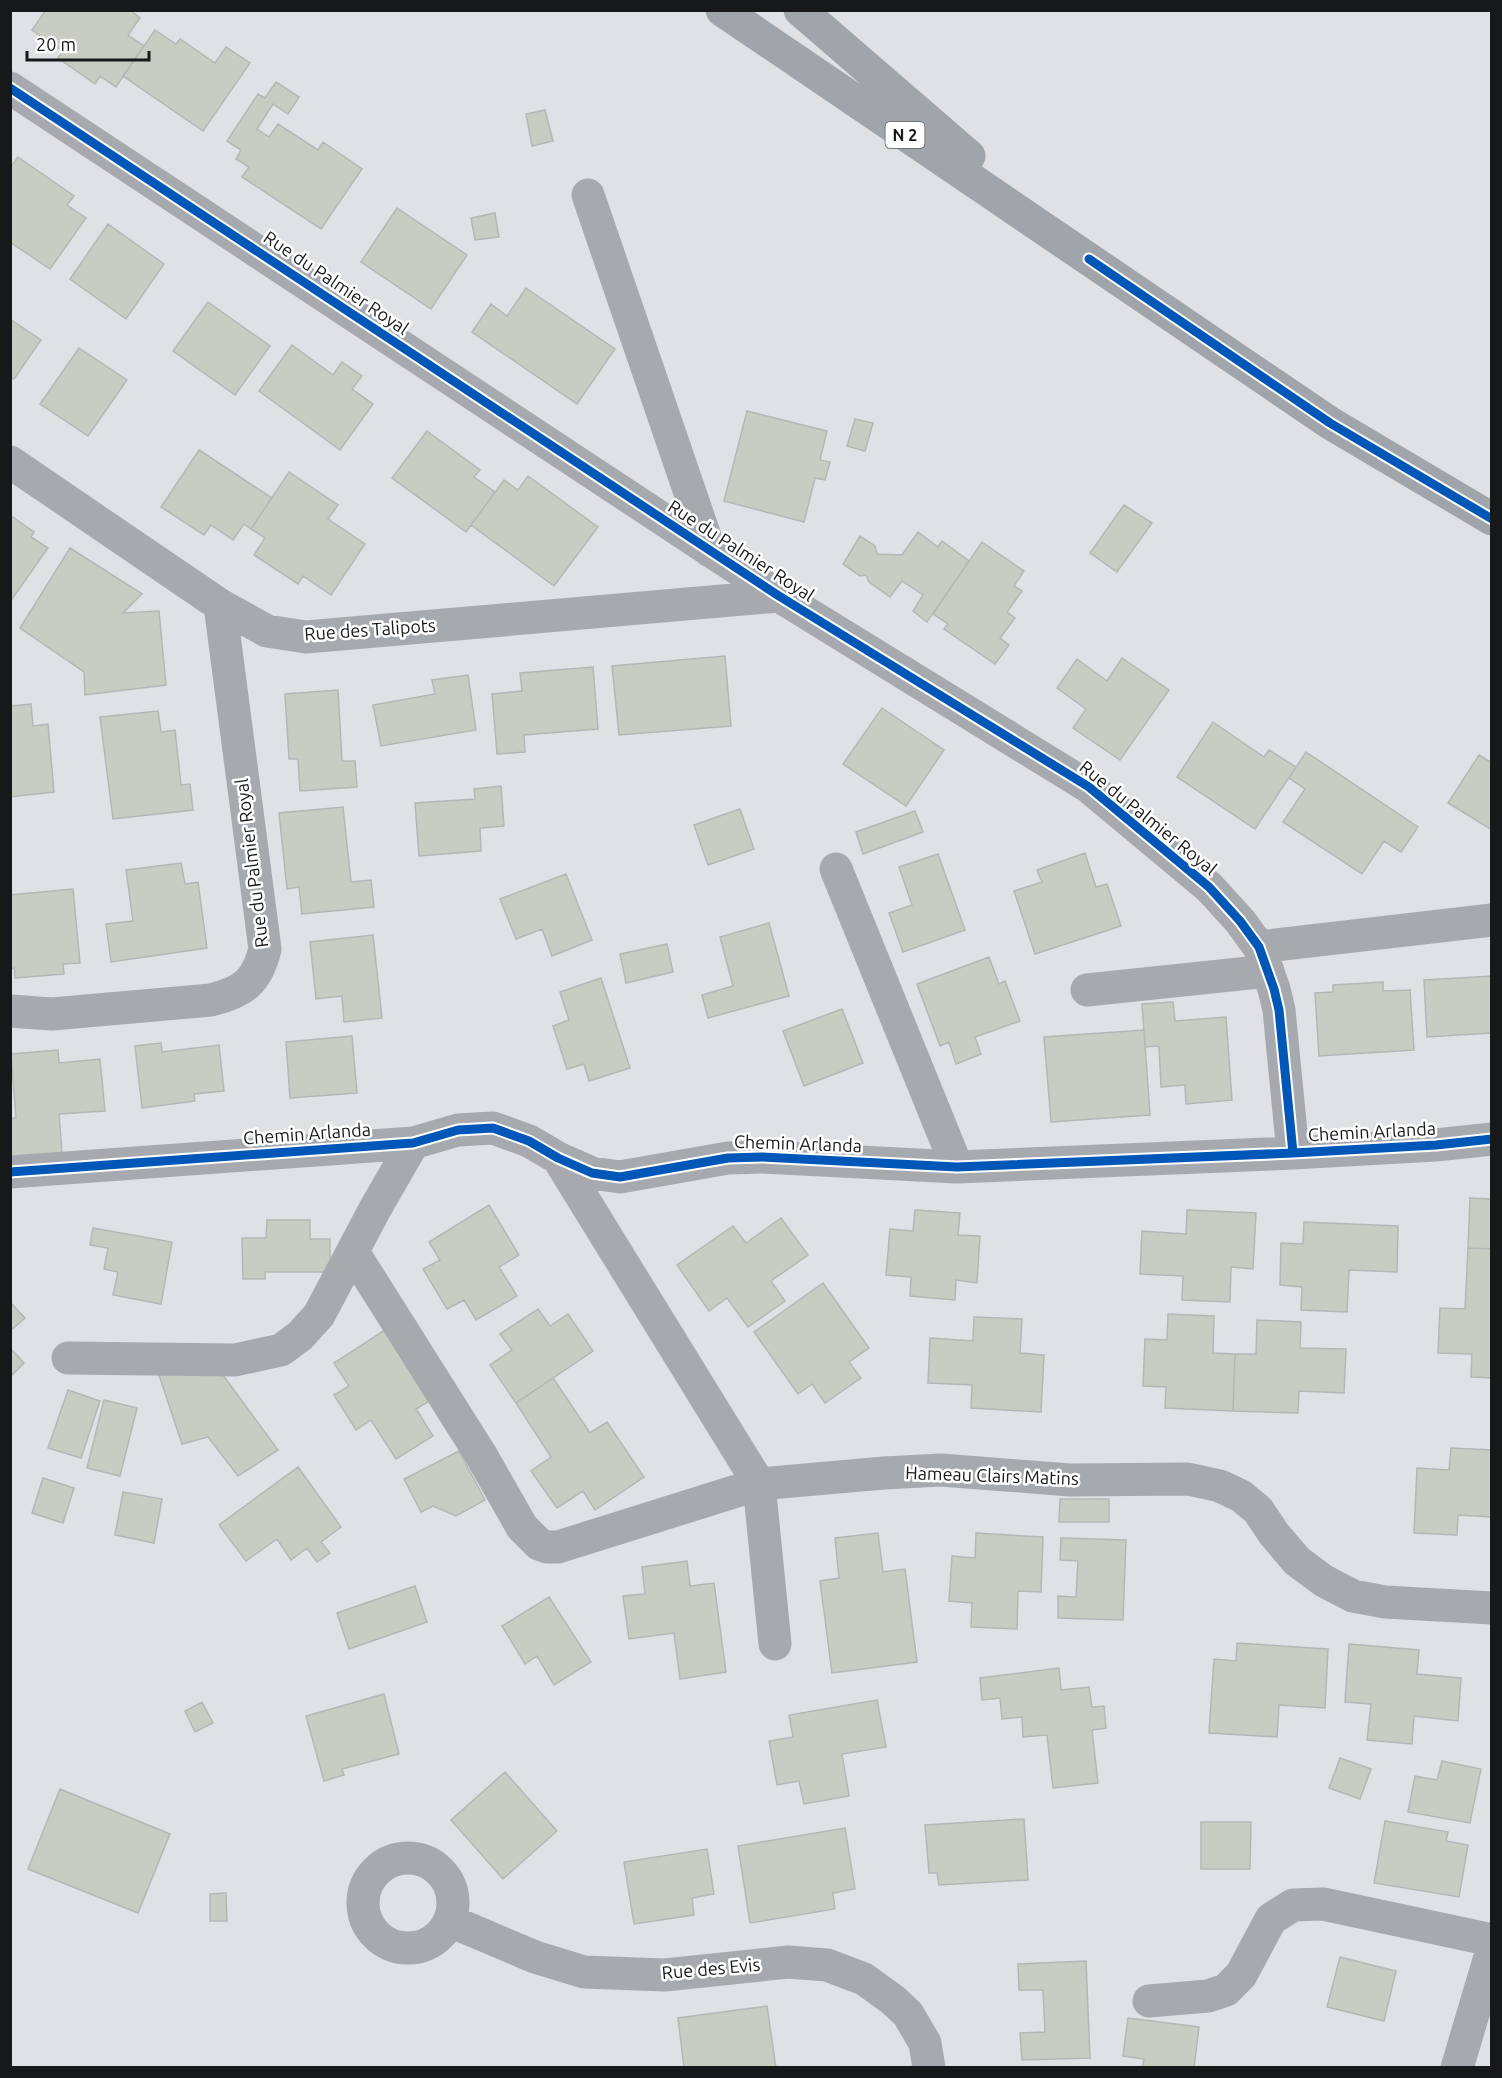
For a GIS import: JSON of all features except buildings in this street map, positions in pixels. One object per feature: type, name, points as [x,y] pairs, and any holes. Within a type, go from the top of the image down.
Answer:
[{"type":"highway","name":"N 2","points":[[722,10],[1330,423],[1491,519]]},
{"type":"highway","name":"N 2","points":[[800,10],[1089,259]]},
{"type":"street","name":"Rue du Palmier Royal","points":[[10,88],[779,596],[1089,787],[1209,887],[1240,921],[1264,959],[1279,1010],[1293,1153]]},
{"type":"street","points":[[588,195],[710,551]]},
{"type":"street","name":"Rue des Talipots","points":[[10,462],[220,605],[267,632],[306,637],[779,596]]},
{"type":"street","name":"Rue du Palmier Royal","points":[[10,1011],[52,1014],[211,1000],[233,994],[250,982],[261,966],[265,949],[220,605]]},
{"type":"street","points":[[837,869],[957,1167]]},
{"type":"street","points":[[1087,990],[1491,920]]},
{"type":"street","name":"Chemin Arlanda","points":[[10,1172],[413,1143],[458,1130],[493,1128],[530,1141],[558,1158],[592,1173],[620,1177],[728,1158],[762,1157],[957,1167],[1293,1153],[1436,1145],[1491,1139]]},
{"type":"street","points":[[68,1358],[236,1360],[281,1350],[300,1336],[319,1315],[413,1143]]},
{"type":"street","points":[[558,1158],[759,1484],[775,1644]]},
{"type":"street","name":"Hameau Clairs Matins","points":[[353,1252],[481,1455],[522,1527],[538,1544],[558,1547],[759,1484],[941,1470],[1070,1480],[1188,1479],[1220,1486],[1241,1496],[1258,1510],[1274,1534],[1297,1561],[1324,1581],[1353,1596],[1385,1602],[1491,1608]]},
{"type":"street","points":[[1149,2001],[1208,1996],[1226,1990],[1241,1975],[1271,1919],[1293,1905],[1323,1904],[1491,1940]]},
{"type":"street","name":"Rue des Evis","points":[[450,1921],[535,1957],[585,1972],[665,1975],[788,1962],[827,1965],[864,1979],[908,2014],[925,2043],[929,2067]]},
{"type":"street","points":[[1457,2067],[1491,1950]]},
{"type":"cycle path","points":[[10,88],[779,596],[1089,787],[1209,887],[1240,921],[1259,947],[1279,1010],[1293,1153]]},
{"type":"cycle path","points":[[1089,259],[1330,423],[1492,519]]},
{"type":"cycle path","points":[[10,1172],[413,1143],[458,1130],[493,1128],[529,1141],[558,1158],[592,1173],[620,1177],[728,1158],[762,1157],[957,1167],[1293,1153],[1436,1145],[1492,1139]]}]
